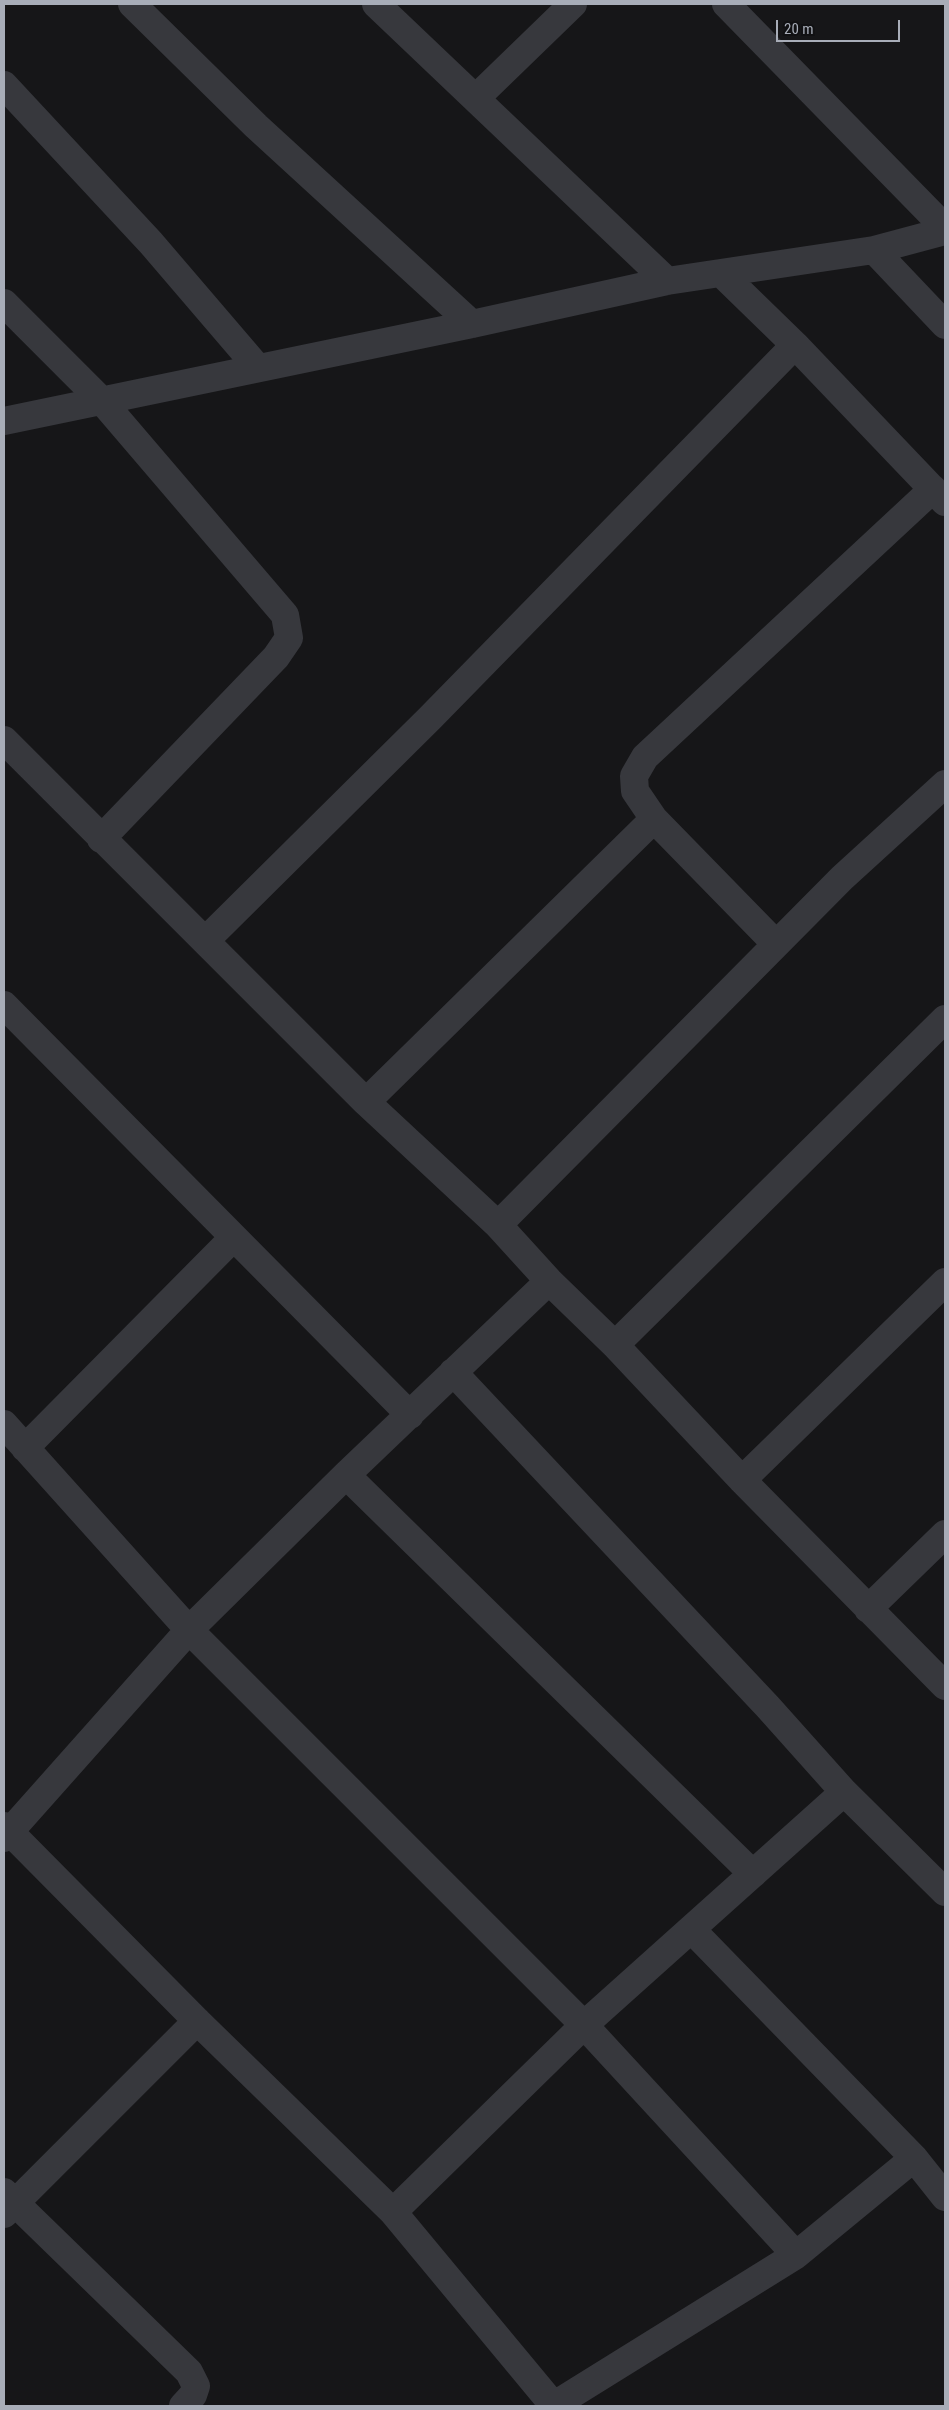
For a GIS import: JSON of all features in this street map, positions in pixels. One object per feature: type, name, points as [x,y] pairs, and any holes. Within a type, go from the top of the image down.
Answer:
[{"type":"street","points":[[132,4],[256,126],[472,324]]},
{"type":"street","points":[[376,4],[667,281]]},
{"type":"street","points":[[476,98],[573,4]]},
{"type":"street","points":[[4,421],[472,324],[667,281],[874,250],[945,230],[726,4]]},
{"type":"street","points":[[4,85],[151,242],[258,368]]},
{"type":"street","points":[[874,250],[945,325]]},
{"type":"street","points":[[721,273],[794,344],[939,496],[645,757],[634,776],[635,791],[654,818],[776,944]]},
{"type":"street","points":[[4,303],[102,401],[285,615],[289,638],[276,657],[101,839]]},
{"type":"street","points":[[205,941],[430,718],[794,344]]},
{"type":"street","points":[[4,740],[366,1102],[498,1225],[549,1280],[615,1344],[742,1480],[945,1686]]},
{"type":"street","points":[[498,1225],[842,878],[945,784]]},
{"type":"street","points":[[366,1102],[654,818]]},
{"type":"street","points":[[4,1006],[232,1238],[410,1415]]},
{"type":"street","points":[[615,1344],[945,1019]]},
{"type":"street","points":[[25,1448],[232,1238]]},
{"type":"street","points":[[549,1280],[410,1415],[346,1474],[189,1630],[6,1832],[393,2212],[554,2406],[796,2255],[914,2158]]},
{"type":"street","points":[[742,1480],[945,1282]]},
{"type":"street","points":[[453,1372],[761,1700],[844,1792],[945,1892]]},
{"type":"street","points":[[4,1424],[189,1630],[584,2025],[796,2255]]},
{"type":"street","points":[[346,1474],[752,1874]]},
{"type":"street","points":[[868,1609],[945,1534]]},
{"type":"street","points":[[393,2212],[584,2025],[844,1792]]},
{"type":"street","points":[[692,1930],[914,2158],[945,2197]]},
{"type":"street","points":[[183,2406],[193,2396],[196,2386],[189,2372],[8,2203],[198,2021]]}]
